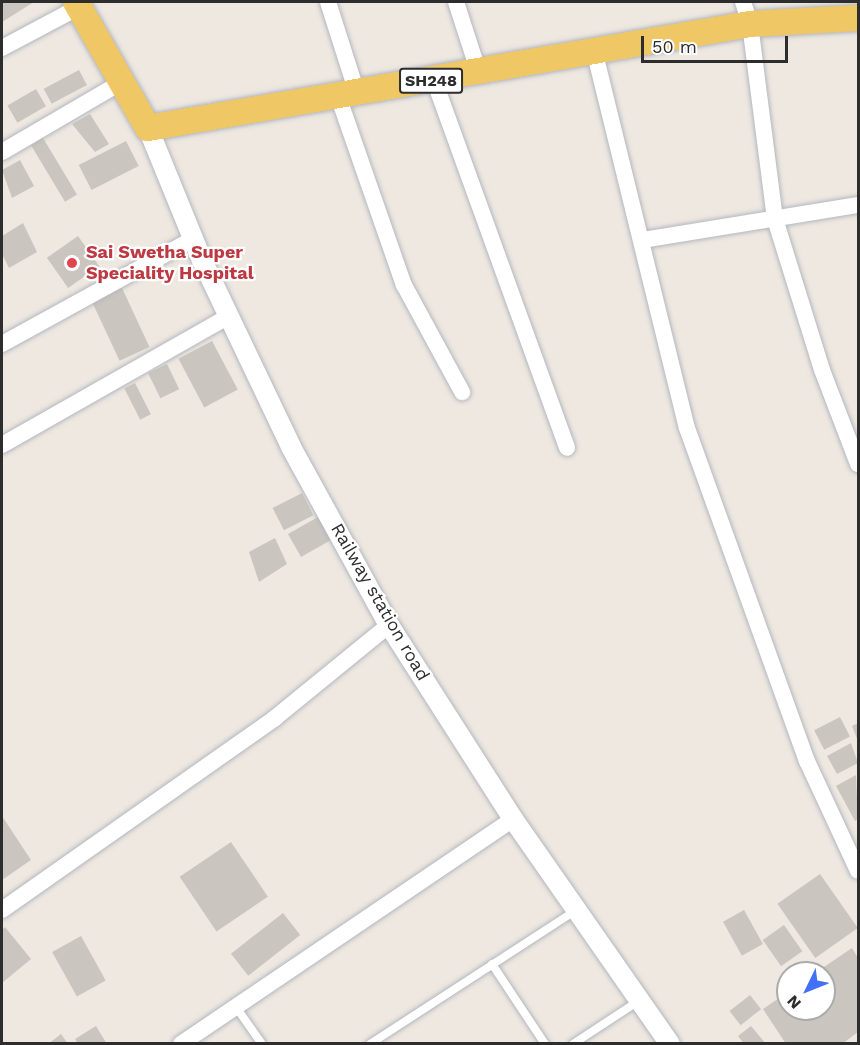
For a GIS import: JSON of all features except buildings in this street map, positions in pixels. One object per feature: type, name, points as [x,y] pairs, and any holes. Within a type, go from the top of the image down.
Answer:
[{"type":"main road","points":[[77,4],[148,128]]},
{"type":"main road","name":"SH248","points":[[148,128],[595,54],[747,13],[858,18]]},
{"type":"street","points":[[328,2],[347,95],[404,285],[462,392]]},
{"type":"street","points":[[456,2],[479,73]]},
{"type":"street","points":[[2,48],[77,4]]},
{"type":"street","points":[[747,13],[775,219],[822,370],[858,464]]},
{"type":"street","points":[[595,54],[687,428],[807,761],[858,871]]},
{"type":"street","points":[[434,80],[567,447]]},
{"type":"street","points":[[2,152],[122,82]]},
{"type":"street","name":"Railway station road","points":[[148,128],[193,239],[291,447],[389,625],[513,819],[670,1044]]},
{"type":"street","points":[[642,240],[858,205]]},
{"type":"street","points":[[2,344],[193,239]]},
{"type":"street","points":[[2,445],[229,316]]},
{"type":"street","points":[[2,910],[275,718],[389,625]]},
{"type":"street","points":[[181,1044],[513,819]]},
{"type":"lane","points":[[370,1044],[576,909]]},
{"type":"lane","points":[[492,964],[545,1044]]},
{"type":"lane","points":[[573,1044],[640,1000]]},
{"type":"lane","points":[[236,1006],[262,1044]]},
{"type":"place","name":"Sai Swetha Super Speciality Hospital","points":[[72,263]]}]
